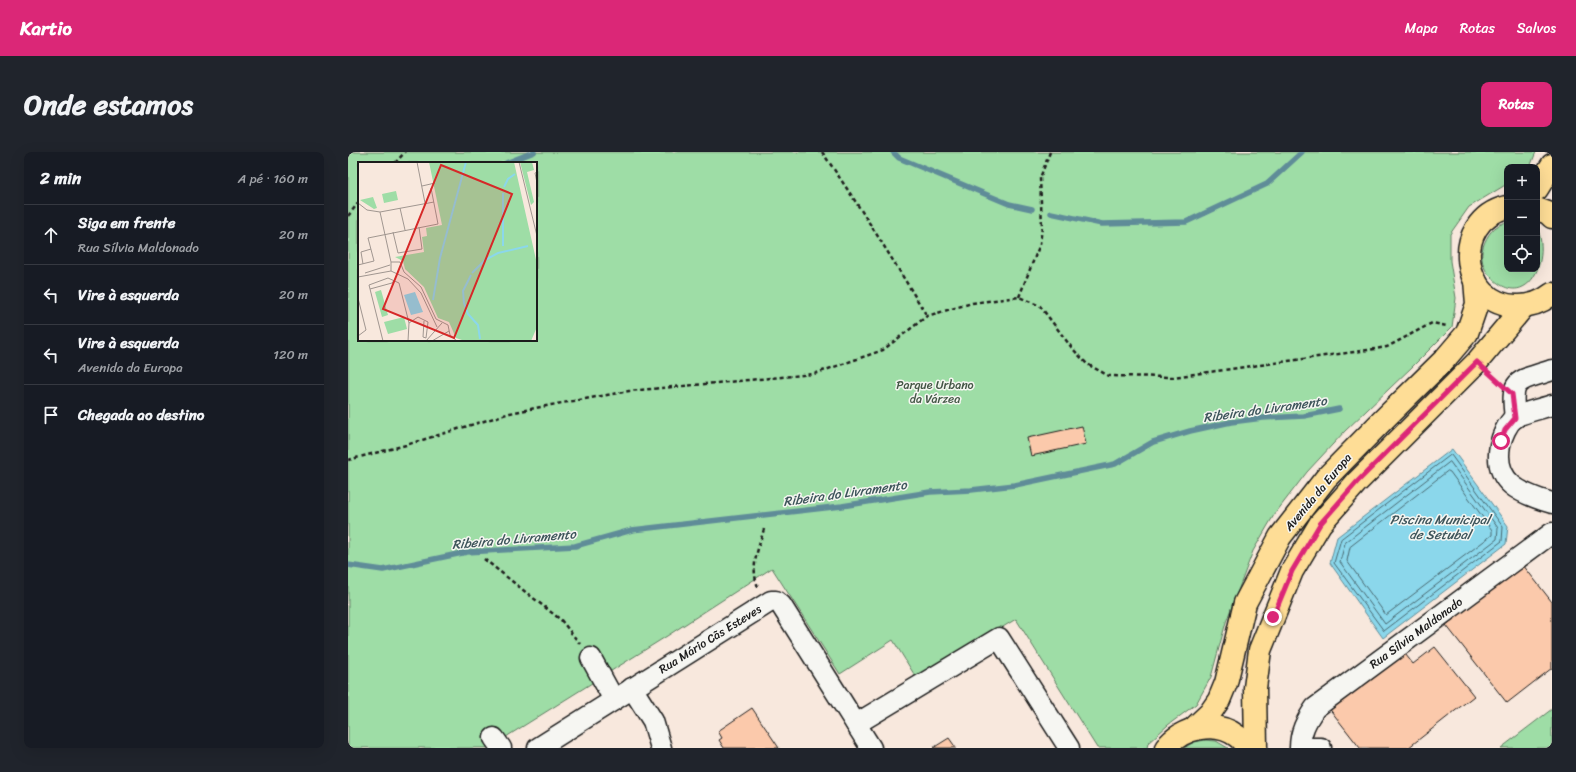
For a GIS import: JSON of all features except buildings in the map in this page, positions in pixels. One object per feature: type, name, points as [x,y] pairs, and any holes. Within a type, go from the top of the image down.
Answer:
[{"type":"main road","points":[[1540,184],[1552,165]]},
{"type":"main road","points":[[1504,207],[1500,208],[1486,217],[1475,230],[1469,245],[1468,261],[1475,280],[1482,290],[1495,301],[1510,306],[1540,302]]},
{"type":"main road","points":[[1540,209],[1548,213],[1552,218]]},
{"type":"main road","name":"Avenida da Europa","points":[[1193,729],[1210,713],[1219,700],[1226,684],[1245,603],[1280,537],[1326,478],[1444,360],[1467,333],[1476,304],[1475,280]]},
{"type":"main road","name":"Avenida da Europa","points":[[1256,748],[1255,688],[1260,650],[1292,571],[1320,524],[1357,482],[1477,362],[1540,302]]},
{"type":"main road","points":[[1166,748],[1178,735],[1193,729],[1210,727],[1223,730],[1237,736],[1248,748]]},
{"type":"street","points":[[1515,418],[1512,394],[1515,386],[1520,381],[1552,370]]},
{"type":"street","points":[[1552,405],[1515,418],[1505,430],[1498,454],[1501,473],[1516,489],[1552,503]]},
{"type":"street","name":"Rua Sílvia Maldonado","points":[[1300,748],[1300,741],[1305,722],[1315,708],[1552,533]]},
{"type":"street","name":"Rua Mário Cãs Esteves","points":[[538,748],[764,604],[770,601],[776,601],[781,605],[871,748]]},
{"type":"street","points":[[856,724],[999,638],[1069,748]]},
{"type":"street","points":[[591,658],[614,700]]},
{"type":"street","points":[[632,688],[653,721],[662,748]]},
{"type":"street","points":[[1309,748],[1321,748]]},
{"type":"path","points":[[396,162],[405,152]]},
{"type":"path","points":[[822,152],[880,239],[927,316]]},
{"type":"path","points":[[1019,297],[1040,244],[1042,227],[1040,178],[1050,152]]},
{"type":"path","points":[[348,216],[358,203]]},
{"type":"path","points":[[348,460],[406,445],[510,413],[551,405],[630,391],[814,374],[883,350],[927,316],[972,303],[1019,297],[1040,306],[1072,348],[1087,364],[1109,376],[1173,377],[1368,350],[1388,346],[1432,323],[1452,327]]},
{"type":"path","points":[[764,530],[754,566],[755,579],[764,604]]},
{"type":"path","points":[[484,559],[561,620],[591,658]]},
{"type":"green space","name":"Parque Urbano da Várzea","points":[[348,152],[1536,152],[1531,164],[1504,164],[1504,186],[1469,207],[1450,234],[1450,261],[1456,298],[1452,327],[1345,431],[1307,472],[1274,515],[1253,551],[1226,622],[1211,677],[1196,704],[1168,725],[1148,743],[1147,748],[1097,748],[1016,619],[917,679],[893,640],[840,674],[772,568],[509,735],[491,748],[348,748]]},
{"type":"green space","points":[[1504,223],[1504,272],[1536,272],[1532,279],[1524,286],[1514,289],[1503,286],[1490,276],[1482,259],[1482,251],[1487,238],[1498,225]]},
{"type":"green space","points":[[1540,238],[1541,241],[1540,259]]},
{"type":"green space","points":[[1552,709],[1552,748],[1501,748]]},
{"type":"green space","points":[[1205,740],[1216,741],[1228,748],[1184,748],[1194,742]]},
{"type":"water","name":"Piscina Municipal de Setubal","points":[[1452,449],[1508,526],[1506,544],[1383,638],[1330,563],[1337,537]]},
{"type":"waterway","points":[[509,162],[534,152]]},
{"type":"waterway","points":[[893,152],[899,158],[1009,204],[1032,209]]},
{"type":"waterway","points":[[1051,213],[1102,224],[1186,222],[1267,184],[1302,152]]},
{"type":"waterway","name":"Ribeira do Livramento","points":[[348,565],[383,570],[467,552],[575,546],[632,530],[842,506],[930,492],[971,490],[1015,485],[1115,464],[1153,442],[1190,431],[1231,422],[1263,418],[1304,416],[1339,409]]},
{"type":"route","points":[[1273,617],[1292,571],[1320,524],[1357,482],[1477,362],[1512,394],[1515,418],[1505,430],[1501,441]]}]
